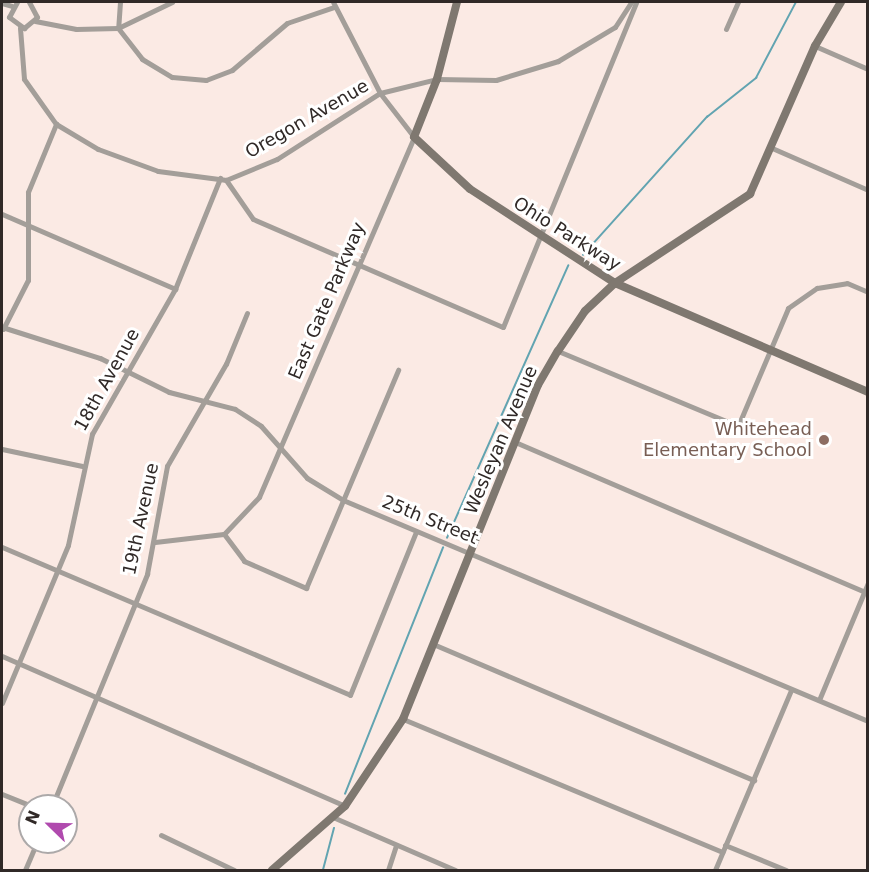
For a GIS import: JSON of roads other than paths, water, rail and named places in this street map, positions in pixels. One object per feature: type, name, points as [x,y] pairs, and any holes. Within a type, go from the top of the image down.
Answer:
[{"type":"street","points":[[9,17],[12,6],[17,2]]},
{"type":"street","points":[[28,2],[36,9],[35,21]]},
{"type":"street","points":[[120,2],[118,28],[142,59],[172,77],[206,80],[232,70],[287,23],[333,4]]},
{"type":"street","points":[[2,14],[9,17],[20,28],[35,21],[76,29],[118,28],[172,2]]},
{"type":"street","name":"East Gate Parkway","points":[[224,534],[259,497],[281,447],[437,79],[457,2]]},
{"type":"street","name":"Oregon Avenue","points":[[20,28],[24,79],[56,124],[98,149],[158,171],[223,179],[277,159],[380,93],[437,79],[496,81],[558,61],[615,27],[631,2]]},
{"type":"street","points":[[223,179],[253,219],[503,327],[636,2]]},
{"type":"street","points":[[726,29],[738,2]]},
{"type":"street","name":"Wesleyan Avenue","points":[[272,870],[335,818],[403,718],[515,442],[558,351],[585,311],[615,283],[738,206],[772,148],[815,46],[841,2]]},
{"type":"street","points":[[2,3],[12,6]]},
{"type":"street","name":"Ohio Parkway","points":[[333,4],[380,93],[414,137],[470,189],[538,237],[615,283],[867,392]]},
{"type":"street","points":[[815,46],[867,69]]},
{"type":"street","points":[[2,329],[28,280],[28,192],[56,124]]},
{"type":"street","points":[[772,148],[867,190]]},
{"type":"street","name":"18th Avenue","points":[[2,703],[57,571],[74,523],[82,466],[92,434],[175,289],[223,179]]},
{"type":"street","points":[[2,214],[175,289]]},
{"type":"street","points":[[558,351],[738,426],[788,308],[817,288],[847,283],[867,291]]},
{"type":"street","name":"19th Avenue","points":[[57,794],[135,604],[155,542],[167,465],[204,402],[247,313]]},
{"type":"street","name":"25th Street","points":[[2,329],[71,347],[128,374],[248,416],[281,447],[307,478],[343,500],[867,721]]},
{"type":"street","points":[[155,542],[224,534],[244,561],[306,588],[398,370]]},
{"type":"street","points":[[515,442],[866,592]]},
{"type":"street","points":[[2,449],[82,466]]},
{"type":"street","points":[[2,547],[350,695],[416,532]]},
{"type":"street","points":[[819,700],[866,592],[867,583]]},
{"type":"street","points":[[434,644],[754,780]]},
{"type":"street","points":[[2,656],[345,806]]},
{"type":"street","points":[[715,870],[791,690]]},
{"type":"street","points":[[403,718],[722,852]]},
{"type":"street","points":[[2,794],[18,801]]},
{"type":"street","points":[[335,818],[455,870]]},
{"type":"street","points":[[160,835],[234,870]]},
{"type":"street","points":[[725,844],[786,870]]},
{"type":"street","points":[[388,870],[396,845]]},
{"type":"street","points":[[25,870],[32,854]]},
{"type":"waterway","points":[[583,255],[707,117],[756,78],[796,2]]},
{"type":"waterway","points":[[447,538],[568,266]]},
{"type":"waterway","points":[[345,794],[443,548]]},
{"type":"waterway","points":[[323,870],[334,828]]},
{"type":"place","name":"Whitehead Elementary School","points":[[824,440]]}]
